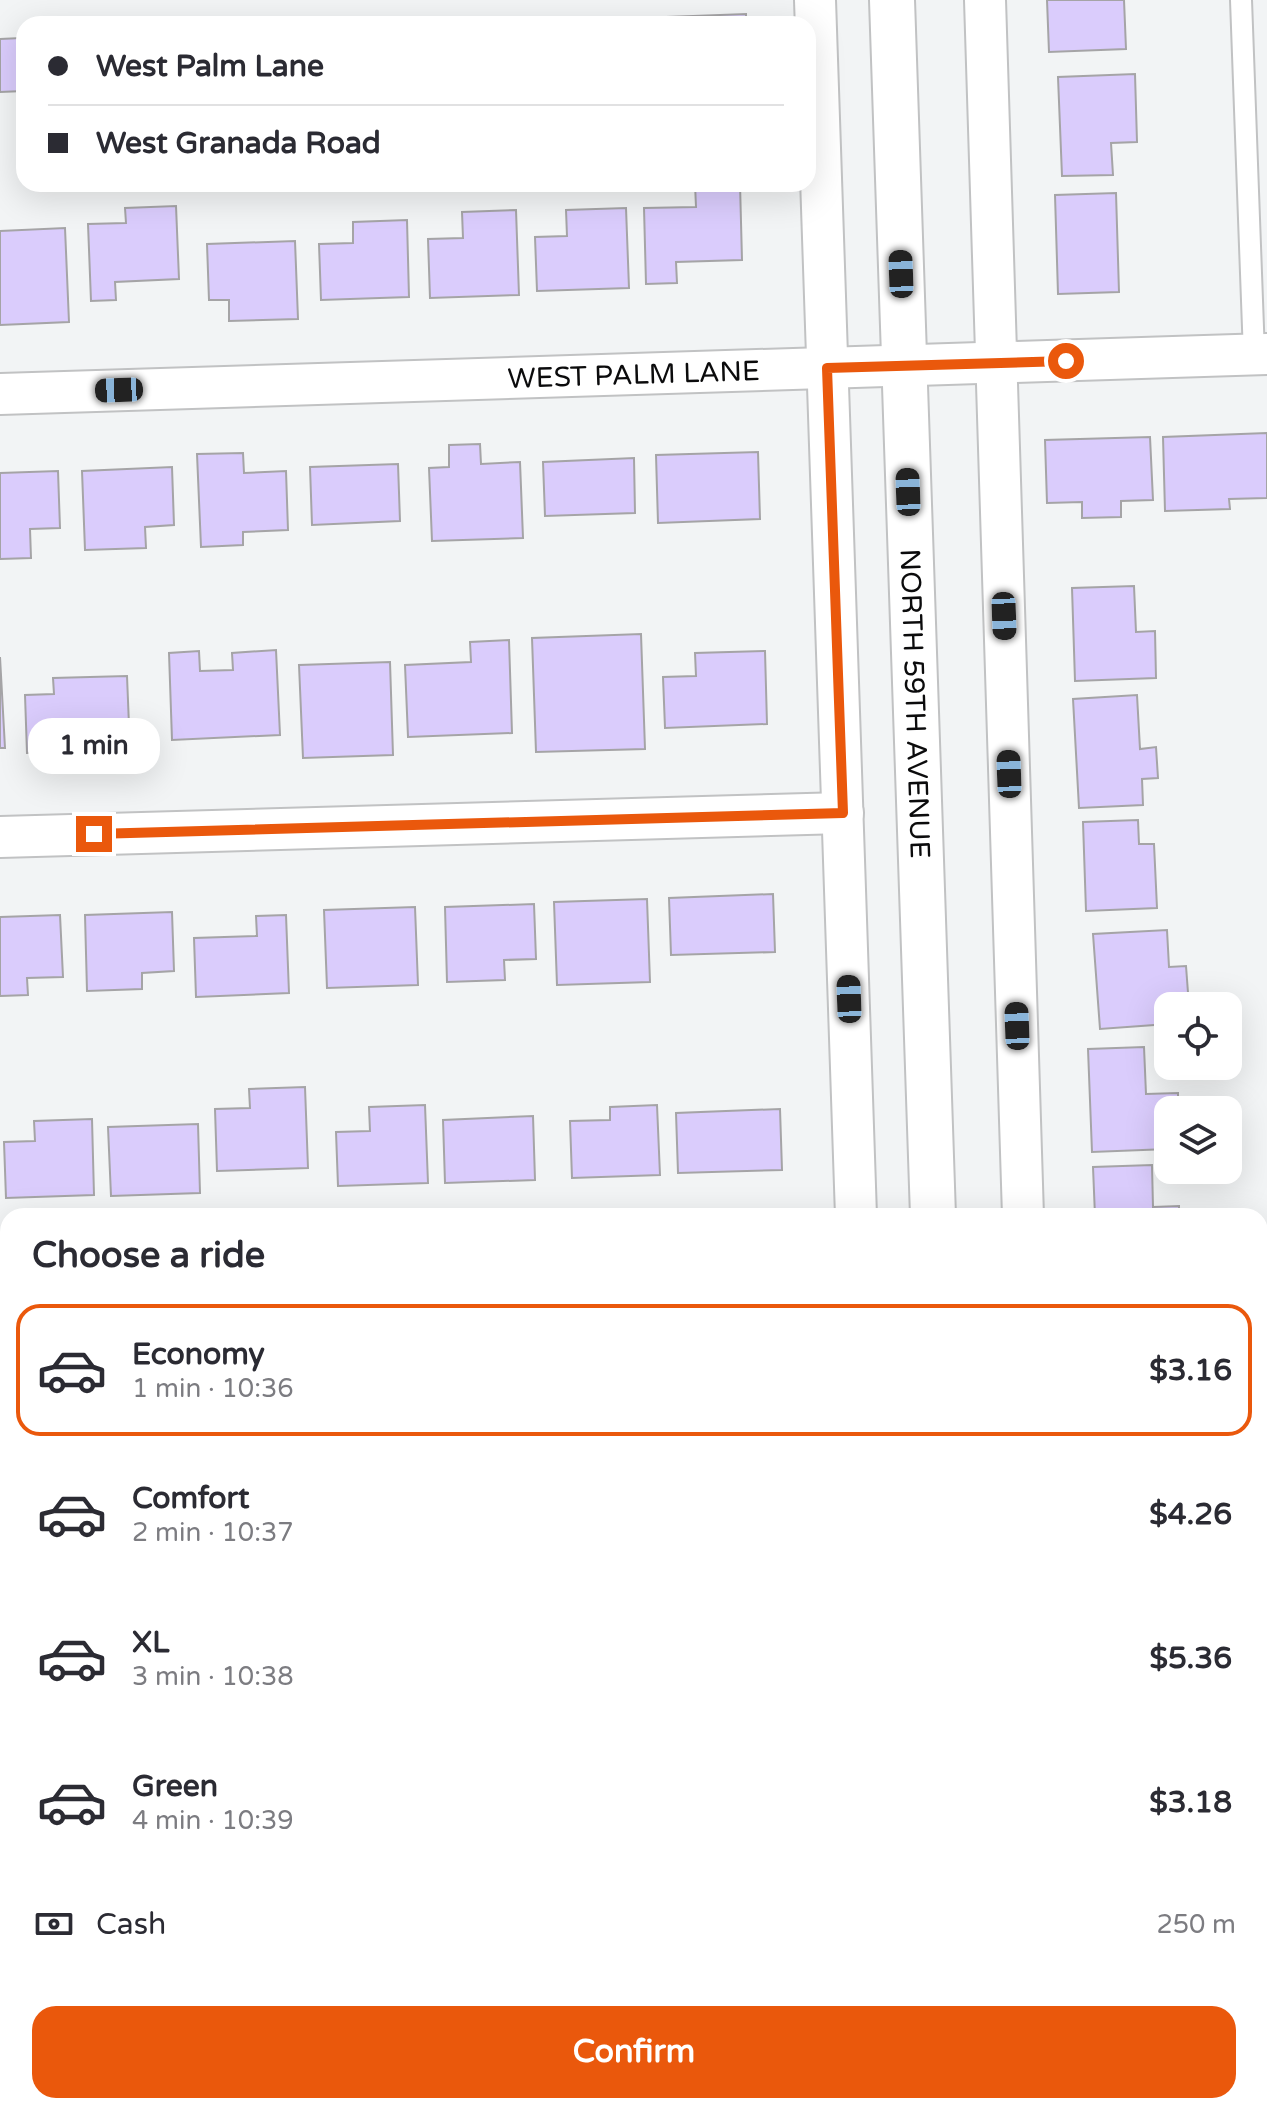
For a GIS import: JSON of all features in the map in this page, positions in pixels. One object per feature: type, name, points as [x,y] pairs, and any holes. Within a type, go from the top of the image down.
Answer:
[{"type":"main road","name":"NORTH 59TH AVENUE","points":[[892,0],[933,1208]]},
{"type":"street","points":[[985,0],[1023,1208]]},
{"type":"street","points":[[816,31],[856,1208]]},
{"type":"street","name":"WEST PALM LANE","points":[[0,394],[1260,354]]},
{"type":"street","points":[[0,837],[843,813]]},
{"type":"lane","points":[[1241,0],[1260,354]]},
{"type":"building","points":[[1047,0],[1124,0],[1126,49],[1049,52]]},
{"type":"building","points":[[746,14],[746,16],[693,16]]},
{"type":"building","points":[[16,38],[16,91],[0,92],[0,39]]},
{"type":"building","points":[[1135,74],[1137,142],[1111,143],[1113,175],[1062,176],[1058,77]]},
{"type":"building","points":[[695,192],[740,192],[742,260],[676,262],[677,283],[646,284],[644,208],[696,207]]},
{"type":"building","points":[[1116,193],[1119,292],[1058,294],[1055,195]]},
{"type":"building","points":[[176,206],[179,279],[115,282],[116,300],[91,301],[88,224],[126,223],[125,208]]},
{"type":"building","points":[[626,208],[629,288],[537,291],[535,237],[567,236],[566,210]]},
{"type":"building","points":[[516,210],[519,295],[430,298],[428,239],[463,238],[462,212]]},
{"type":"building","points":[[407,220],[409,297],[321,300],[319,244],[353,243],[353,222]]},
{"type":"building","points":[[65,228],[69,322],[0,325],[0,231]]},
{"type":"building","points":[[295,241],[298,319],[229,321],[229,300],[209,300],[207,244]]},
{"type":"building","points":[[1267,433],[1267,498],[1229,499],[1230,509],[1165,511],[1163,437]]},
{"type":"building","points":[[1150,437],[1153,500],[1121,501],[1121,517],[1082,518],[1082,502],[1047,503],[1045,440]]},
{"type":"building","points":[[480,444],[481,464],[520,462],[523,538],[432,541],[429,468],[449,467],[449,445]]},
{"type":"building","points":[[758,452],[760,519],[658,523],[656,455]]},
{"type":"building","points":[[243,453],[244,473],[286,471],[288,530],[243,532],[243,545],[201,547],[197,454]]},
{"type":"building","points":[[634,458],[635,513],[545,516],[543,462]]},
{"type":"building","points":[[398,464],[400,521],[312,525],[310,467]]},
{"type":"building","points":[[172,467],[174,525],[145,527],[146,548],[85,550],[82,471]]},
{"type":"building","points":[[58,471],[60,528],[30,529],[31,558],[0,559],[0,473]]},
{"type":"building","points":[[1134,586],[1136,632],[1155,631],[1156,678],[1075,681],[1072,588]]},
{"type":"building","points":[[641,634],[645,749],[536,752],[532,638]]},
{"type":"building","points":[[509,640],[512,733],[408,737],[405,665],[471,662],[470,642]]},
{"type":"building","points":[[276,650],[280,735],[172,740],[169,653],[199,651],[200,671],[233,670],[232,653]]},
{"type":"building","points":[[765,651],[767,724],[665,728],[663,677],[696,676],[695,653]]},
{"type":"building","points":[[0,657],[5,748],[0,748]]},
{"type":"building","points":[[390,662],[393,755],[303,758],[299,665]]},
{"type":"building","points":[[127,676],[130,750],[27,753],[25,695],[54,694],[53,678]]},
{"type":"building","points":[[1137,695],[1140,749],[1156,747],[1158,778],[1142,779],[1143,805],[1079,808],[1073,699]]},
{"type":"building","points":[[1138,820],[1139,844],[1154,844],[1157,908],[1086,911],[1083,822]]},
{"type":"building","points":[[773,894],[775,952],[671,955],[669,898]]},
{"type":"building","points":[[647,899],[650,982],[557,985],[554,902]]},
{"type":"building","points":[[534,904],[536,959],[504,960],[505,980],[447,982],[445,907]]},
{"type":"building","points":[[415,907],[418,985],[327,988],[324,910]]},
{"type":"building","points":[[172,912],[174,971],[142,973],[142,989],[87,991],[85,915]]},
{"type":"building","points":[[60,915],[63,977],[27,978],[28,995],[0,996],[0,917]]},
{"type":"building","points":[[286,915],[289,993],[196,997],[194,938],[257,936],[256,916]]},
{"type":"building","points":[[1167,930],[1169,967],[1186,966],[1188,992],[1154,992],[1154,1025],[1100,1029],[1093,934]]},
{"type":"building","points":[[1144,1047],[1146,1094],[1178,1093],[1178,1096],[1154,1096],[1154,1150],[1092,1152],[1088,1049]]},
{"type":"building","points":[[305,1087],[308,1168],[217,1171],[215,1109],[250,1108],[249,1089]]},
{"type":"building","points":[[425,1105],[428,1183],[338,1186],[336,1132],[370,1131],[369,1107]]},
{"type":"building","points":[[657,1105],[660,1175],[572,1178],[570,1121],[610,1120],[610,1107]]},
{"type":"building","points":[[780,1109],[782,1170],[678,1173],[676,1113]]},
{"type":"building","points":[[533,1116],[535,1180],[445,1183],[443,1120]]},
{"type":"building","points":[[92,1119],[94,1195],[6,1198],[4,1142],[35,1141],[34,1121]]},
{"type":"building","points":[[198,1124],[200,1193],[111,1196],[108,1127]]},
{"type":"building","points":[[1152,1165],[1153,1207],[1179,1208],[1095,1208],[1093,1167]]},
{"type":"route","points":[[94,834],[843,813],[827,368],[1066,361]]}]
